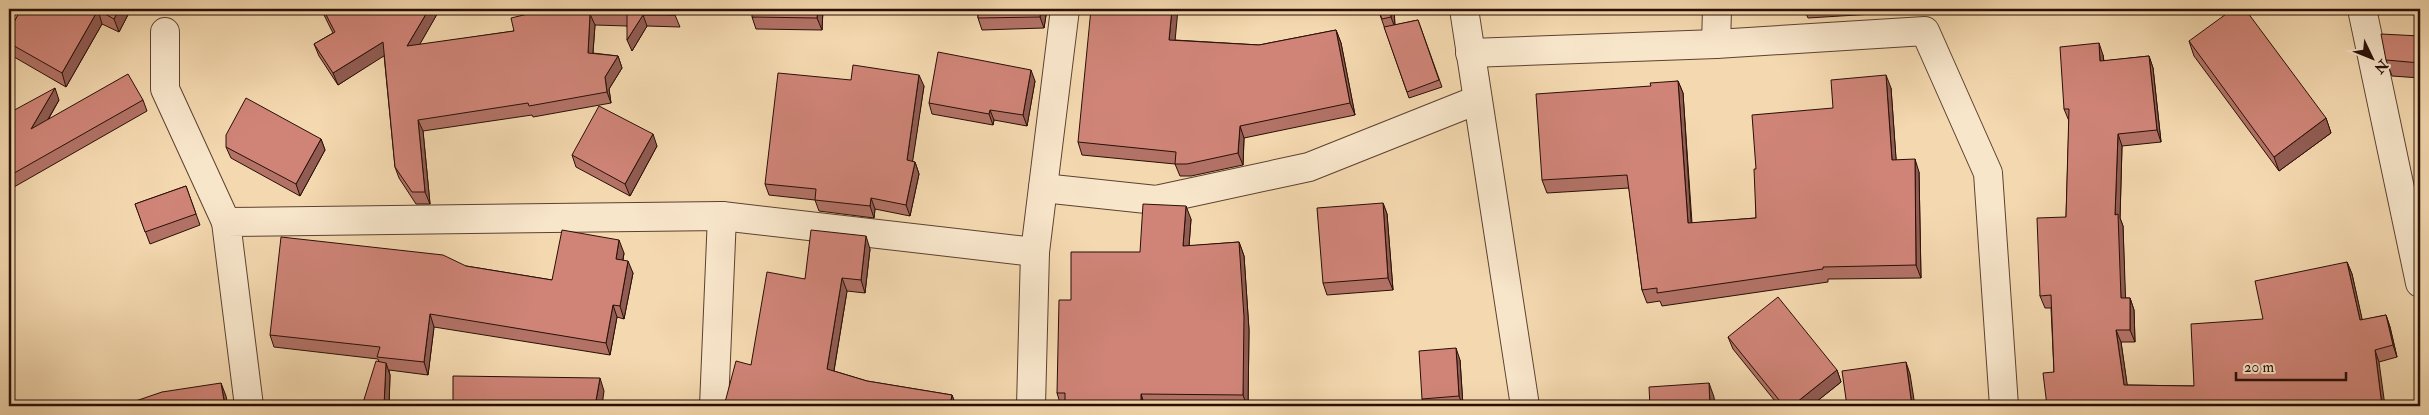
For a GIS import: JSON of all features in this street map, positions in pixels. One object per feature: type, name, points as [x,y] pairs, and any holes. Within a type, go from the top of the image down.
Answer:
[{"type":"street","points":[[1031,406],[1035,252],[1064,9]]},
{"type":"street","points":[[1464,9],[1525,406]]},
{"type":"street","points":[[1716,44],[1717,9]]},
{"type":"street","points":[[2362,9],[2420,283]]},
{"type":"street","points":[[1470,52],[1716,44],[1925,31],[1988,173],[2004,406]]},
{"type":"street","points":[[165,32],[165,89],[226,222],[249,406]]},
{"type":"street","points":[[1043,188],[1156,200],[1309,167],[1477,100]]},
{"type":"street","points":[[226,222],[722,216],[1035,252]]},
{"type":"street","points":[[714,406],[722,216]]},
{"type":"building","points":[[21,9],[119,9],[114,19],[98,10],[62,73],[9,43],[9,32]]},
{"type":"building","points":[[323,9],[429,9],[407,46],[514,31],[511,18],[532,13],[535,9],[664,9],[675,15],[643,15],[627,40],[627,14],[590,14],[588,53],[618,56],[605,77],[607,92],[529,106],[528,103],[418,120],[425,192],[412,192],[395,167],[383,42],[333,73],[314,44],[335,32]]},
{"type":"building","points":[[752,9],[818,9],[817,18],[752,17]]},
{"type":"building","points":[[978,9],[1041,9],[1040,17],[978,18]]},
{"type":"building","points":[[1091,9],[1172,9],[1169,40],[1259,45],[1336,30],[1350,103],[1240,126],[1238,153],[1187,164],[1175,164],[1176,152],[1078,142]]},
{"type":"building","points":[[1378,9],[1391,9],[1391,17],[1382,19]]},
{"type":"building","points":[[2233,9],[2245,9],[2326,118],[2274,157],[2189,41]]},
{"type":"building","points":[[1418,20],[1439,80],[1407,92],[1384,27]]},
{"type":"building","points":[[2381,34],[2420,36],[2420,63],[2386,60]]},
{"type":"building","points":[[2099,43],[2100,61],[2149,56],[2157,130],[2118,134],[2115,215],[2118,214],[2121,298],[2130,298],[2130,330],[2116,330],[2124,385],[2194,386],[2191,324],[2263,319],[2255,281],[2347,262],[2360,320],[2386,315],[2393,345],[2375,350],[2382,406],[2047,406],[2043,373],[2054,372],[2051,295],[2040,296],[2037,218],[2066,217],[2069,109],[2064,109],[2060,47]]},
{"type":"building","points":[[938,52],[1031,70],[1023,115],[990,110],[989,114],[929,103]]},
{"type":"building","points":[[853,65],[919,75],[907,160],[915,162],[906,205],[871,198],[870,206],[815,200],[816,189],[765,184],[778,73],[851,80]]},
{"type":"building","points":[[128,74],[143,100],[9,176],[9,113],[55,88],[31,129]]},
{"type":"building","points":[[1886,75],[1892,160],[1915,159],[1916,265],[1823,267],[1823,269],[1657,293],[1657,288],[1642,290],[1627,175],[1542,180],[1536,94],[1651,86],[1650,83],[1678,81],[1688,223],[1756,218],[1754,169],[1756,169],[1752,115],[1833,108],[1831,80]]},
{"type":"building","points":[[246,98],[321,139],[296,184],[226,147],[226,135]]},
{"type":"building","points":[[599,106],[653,134],[625,184],[572,155]]},
{"type":"building","points":[[186,186],[196,214],[145,232],[135,204]]},
{"type":"building","points":[[1383,203],[1388,278],[1323,283],[1317,208]]},
{"type":"building","points":[[1143,204],[1186,206],[1183,246],[1239,242],[1244,317],[1243,395],[1141,394],[1141,406],[1065,406],[1065,393],[1057,393],[1059,300],[1071,300],[1071,252],[1140,252]]},
{"type":"building","points":[[562,230],[619,240],[616,259],[628,261],[620,306],[613,305],[606,343],[430,314],[424,362],[377,357],[380,347],[270,335],[281,237],[443,255],[466,266],[552,280]]},
{"type":"building","points":[[811,230],[866,236],[861,280],[842,278],[827,369],[867,381],[952,395],[950,406],[724,406],[736,361],[751,365],[767,272],[805,279]]},
{"type":"building","points":[[1778,297],[1837,370],[1792,406],[1784,406],[1728,337]]},
{"type":"building","points":[[1456,348],[1459,396],[1422,399],[1419,351]]},
{"type":"building","points":[[376,361],[386,363],[384,406],[362,406]]},
{"type":"building","points":[[1906,362],[1912,406],[1847,406],[1842,371]]},
{"type":"building","points":[[453,376],[600,378],[595,406],[453,406]]},
{"type":"building","points":[[221,383],[225,406],[121,406],[162,392]]},
{"type":"building","points":[[1709,383],[1710,406],[1650,406],[1649,387]]}]
